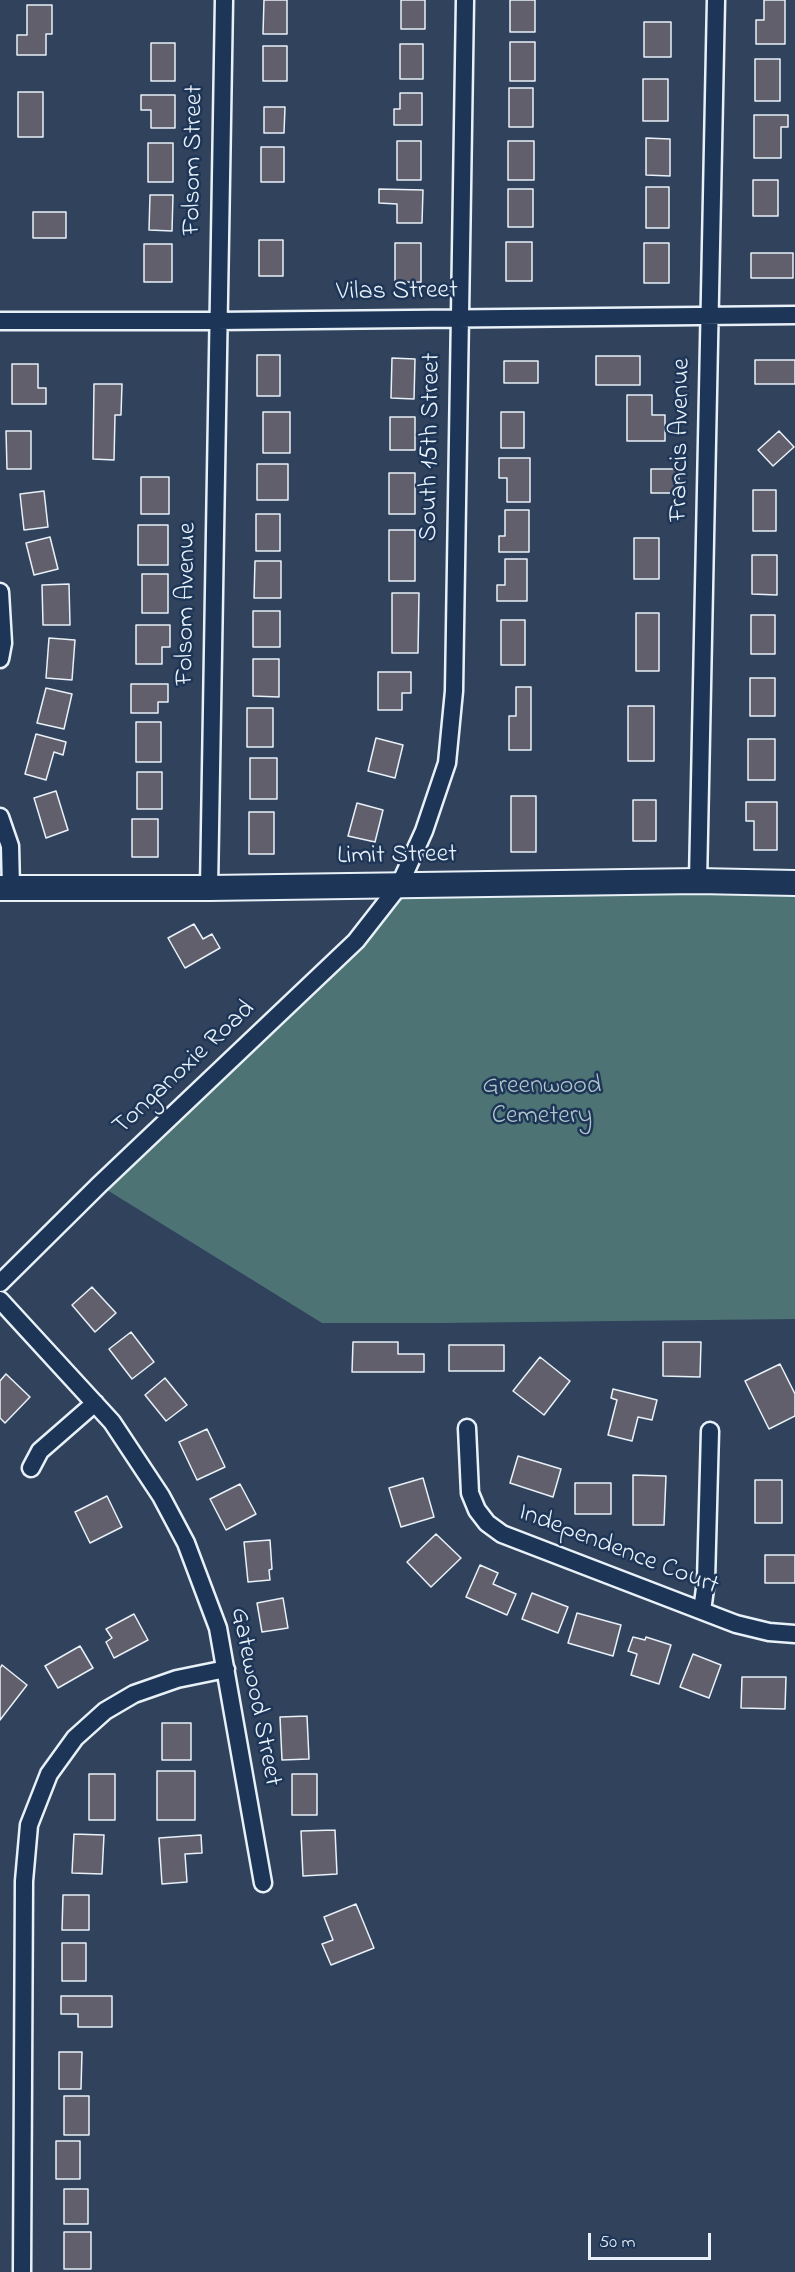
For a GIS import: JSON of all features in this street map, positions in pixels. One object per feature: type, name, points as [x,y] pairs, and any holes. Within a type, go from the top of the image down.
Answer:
[{"type":"street","name":"Folsom Street","points":[[217,321],[224,0]]},
{"type":"street","name":"South 15th Street","points":[[399,886],[424,831],[447,763],[453,691],[465,0]]},
{"type":"street","name":"Francis Avenue","points":[[698,881],[716,0]]},
{"type":"street","name":"Vilas Street","points":[[0,321],[795,315]]},
{"type":"street","name":"Folsom Avenue","points":[[209,888],[217,321]]},
{"type":"street","points":[[0,592],[3,643],[0,659]]},
{"type":"street","points":[[0,817],[10,846],[6,888]]},
{"type":"street","name":"Limit Street","points":[[6,888],[209,888],[698,881],[795,883]]},
{"type":"street","name":"Tonganoxie Road","points":[[0,1283],[99,1185],[324,973],[356,941],[399,886]]},
{"type":"street","name":"Gatewood Street","points":[[0,1300],[112,1422],[161,1496],[186,1543],[218,1628],[263,1883]]},
{"type":"street","points":[[31,1468],[40,1451],[95,1403]]},
{"type":"street","name":"Independence Court","points":[[467,1428],[470,1493],[477,1510],[487,1523],[502,1534],[736,1624],[758,1630],[795,1635]]},
{"type":"street","points":[[702,1611],[706,1581],[710,1431]]},
{"type":"street","points":[[22,2272],[24,1881],[29,1824],[49,1774],[75,1738],[105,1711],[134,1694],[177,1679],[225,1669]]},
{"type":"green space","name":"Greenwood Cemetery","points":[[795,883],[795,1319],[322,1323],[99,1185],[325,973],[399,886]]},
{"type":"building","points":[[264,0],[287,0],[287,34],[263,34]]},
{"type":"building","points":[[401,0],[425,0],[425,29],[401,29]]},
{"type":"building","points":[[510,0],[535,0],[535,32],[510,32]]},
{"type":"building","points":[[764,0],[785,0],[785,44],[756,44],[756,20],[764,20]]},
{"type":"building","points":[[27,5],[52,5],[52,34],[46,34],[46,55],[17,55],[17,35],[27,35]]},
{"type":"building","points":[[644,22],[671,22],[671,57],[644,57]]},
{"type":"building","points":[[510,42],[535,42],[535,81],[510,81]]},
{"type":"building","points":[[151,43],[175,43],[175,81],[151,81]]},
{"type":"building","points":[[400,44],[423,44],[423,79],[400,79]]},
{"type":"building","points":[[263,46],[287,46],[287,81],[263,81]]},
{"type":"building","points":[[755,59],[780,59],[780,101],[755,101]]},
{"type":"building","points":[[643,79],[668,79],[668,121],[643,121]]},
{"type":"building","points":[[509,88],[533,88],[533,127],[509,127]]},
{"type":"building","points":[[18,92],[43,92],[43,137],[18,137]]},
{"type":"building","points":[[400,93],[422,93],[422,125],[394,125],[394,109],[400,109]]},
{"type":"building","points":[[141,95],[175,95],[175,128],[151,128],[151,110],[141,110]]},
{"type":"building","points":[[264,107],[285,107],[284,133],[264,133]]},
{"type":"building","points":[[754,115],[788,115],[788,127],[781,127],[781,158],[754,158]]},
{"type":"building","points":[[646,138],[670,139],[670,176],[646,175]]},
{"type":"building","points":[[397,141],[421,141],[421,180],[397,180]]},
{"type":"building","points":[[508,141],[534,141],[534,180],[508,180]]},
{"type":"building","points":[[148,143],[173,143],[173,182],[148,182]]},
{"type":"building","points":[[261,147],[284,147],[284,182],[261,182]]},
{"type":"building","points":[[753,180],[778,180],[778,216],[753,216]]},
{"type":"building","points":[[646,187],[669,187],[669,228],[646,228]]},
{"type":"building","points":[[379,189],[423,190],[422,223],[397,223],[397,204],[379,203]]},
{"type":"building","points":[[508,189],[533,189],[533,227],[508,227]]},
{"type":"building","points":[[150,195],[173,195],[172,231],[149,230]]},
{"type":"building","points":[[33,212],[66,212],[66,238],[33,238]]},
{"type":"building","points":[[259,240],[283,240],[283,276],[259,276]]},
{"type":"building","points":[[506,242],[532,242],[532,281],[506,281]]},
{"type":"building","points":[[395,243],[421,243],[421,282],[395,282]]},
{"type":"building","points":[[644,243],[669,243],[669,283],[644,283]]},
{"type":"building","points":[[144,244],[172,244],[172,282],[144,282]]},
{"type":"building","points":[[751,253],[793,253],[793,278],[751,278]]},
{"type":"building","points":[[257,355],[280,355],[280,396],[257,396]]},
{"type":"building","points":[[596,356],[640,356],[640,385],[596,385]]},
{"type":"building","points":[[392,358],[415,359],[414,399],[391,398]]},
{"type":"building","points":[[755,360],[795,360],[795,384],[755,384]]},
{"type":"building","points":[[504,361],[538,361],[538,383],[504,383]]},
{"type":"building","points":[[12,364],[38,364],[38,388],[46,388],[46,404],[12,404]]},
{"type":"building","points":[[94,384],[122,384],[121,415],[115,415],[114,460],[93,459]]},
{"type":"building","points":[[627,395],[652,395],[652,415],[665,415],[665,441],[627,441]]},
{"type":"building","points":[[263,412],[290,412],[290,453],[263,453]]},
{"type":"building","points":[[501,412],[524,412],[524,448],[501,448]]},
{"type":"building","points":[[390,417],[415,417],[415,450],[390,450]]},
{"type":"building","points":[[6,431],[31,431],[31,469],[7,469]]},
{"type":"building","points":[[779,431],[794,447],[773,466],[758,450]]},
{"type":"building","points":[[499,458],[530,458],[530,502],[507,502],[507,478],[499,478]]},
{"type":"building","points":[[257,464],[288,464],[288,500],[257,500]]},
{"type":"building","points":[[651,469],[679,469],[679,493],[651,493]]},
{"type":"building","points":[[389,473],[415,473],[415,514],[389,514]]},
{"type":"building","points":[[141,477],[169,477],[169,514],[141,514]]},
{"type":"building","points":[[753,490],[776,490],[776,531],[753,531]]},
{"type":"building","points":[[44,491],[48,527],[24,530],[20,494]]},
{"type":"building","points":[[505,510],[529,510],[529,552],[499,552],[499,536],[505,536]]},
{"type":"building","points":[[256,514],[280,514],[280,551],[256,551]]},
{"type":"building","points":[[138,525],[168,525],[168,565],[138,565]]},
{"type":"building","points":[[389,530],[415,530],[415,581],[389,581]]},
{"type":"building","points":[[50,537],[58,569],[34,575],[26,543]]},
{"type":"building","points":[[634,538],[659,538],[659,579],[634,579]]},
{"type":"building","points":[[752,555],[777,555],[777,595],[752,594]]},
{"type":"building","points":[[505,559],[527,559],[527,601],[497,601],[497,585],[505,585]]},
{"type":"building","points":[[255,561],[281,561],[281,598],[254,598]]},
{"type":"building","points":[[142,574],[168,574],[168,613],[142,613]]},
{"type":"building","points":[[69,584],[70,625],[43,625],[42,585]]},
{"type":"building","points":[[392,593],[419,593],[418,653],[392,653]]},
{"type":"building","points":[[253,611],[280,611],[280,647],[253,647]]},
{"type":"building","points":[[636,613],[659,613],[659,671],[636,671]]},
{"type":"building","points":[[751,615],[775,615],[775,654],[751,654]]},
{"type":"building","points":[[501,620],[525,620],[525,665],[501,665]]},
{"type":"building","points":[[136,625],[170,625],[170,647],[162,647],[162,664],[136,664]]},
{"type":"building","points":[[49,638],[75,640],[72,680],[46,678]]},
{"type":"building","points":[[253,659],[279,659],[279,697],[253,696]]},
{"type":"building","points":[[378,672],[411,672],[411,693],[402,693],[402,710],[378,710]]},
{"type":"building","points":[[750,678],[775,678],[775,716],[750,716]]},
{"type":"building","points":[[131,684],[168,684],[168,702],[158,702],[158,713],[131,713]]},
{"type":"building","points":[[516,687],[531,687],[531,750],[509,750],[509,716],[516,716]]},
{"type":"building","points":[[46,688],[72,694],[64,729],[37,723]]},
{"type":"building","points":[[628,706],[654,706],[654,761],[628,761]]},
{"type":"building","points":[[247,708],[273,708],[273,747],[247,747]]},
{"type":"building","points":[[136,722],[161,722],[161,762],[136,762]]},
{"type":"building","points":[[36,734],[66,742],[63,755],[54,752],[46,780],[25,774]]},
{"type":"building","points":[[376,738],[403,745],[395,778],[368,771]]},
{"type":"building","points":[[748,739],[775,739],[775,780],[748,780]]},
{"type":"building","points":[[250,758],[277,758],[277,799],[250,799]]},
{"type":"building","points":[[137,772],[162,772],[162,809],[137,809]]},
{"type":"building","points":[[56,791],[68,830],[46,838],[34,798]]},
{"type":"building","points":[[511,796],[536,796],[536,852],[511,852]]},
{"type":"building","points":[[633,800],[656,800],[656,841],[633,841]]},
{"type":"building","points":[[746,802],[777,802],[777,850],[754,850],[754,821],[746,821]]},
{"type":"building","points":[[357,803],[383,810],[375,842],[348,836]]},
{"type":"building","points":[[249,812],[274,812],[274,854],[249,854]]},
{"type":"building","points":[[132,819],[158,819],[158,857],[132,857]]},
{"type":"building","points":[[194,924],[203,939],[212,934],[220,948],[185,968],[168,938]]},
{"type":"building","points":[[92,1287],[116,1313],[95,1332],[72,1305]]},
{"type":"building","points":[[131,1332],[154,1362],[132,1379],[109,1349]]},
{"type":"building","points":[[353,1342],[398,1342],[398,1354],[424,1354],[424,1372],[352,1372]]},
{"type":"building","points":[[663,1342],[701,1342],[700,1377],[663,1376]]},
{"type":"building","points":[[449,1345],[504,1345],[504,1371],[449,1371]]},
{"type":"building","points":[[540,1357],[570,1381],[544,1415],[513,1391]]},
{"type":"building","points":[[780,1364],[795,1394],[795,1416],[769,1429],[745,1381]]},
{"type":"building","points":[[6,1374],[30,1397],[5,1423],[0,1418],[0,1381]]},
{"type":"building","points":[[165,1378],[187,1405],[166,1421],[145,1395]]},
{"type":"building","points":[[613,1389],[657,1400],[652,1420],[638,1417],[632,1441],[608,1435],[617,1400],[611,1398]]},
{"type":"building","points":[[207,1429],[225,1467],[197,1480],[179,1442]]},
{"type":"building","points":[[518,1456],[561,1469],[553,1497],[510,1483]]},
{"type":"building","points":[[633,1475],[666,1476],[664,1525],[633,1525]]},
{"type":"building","points":[[423,1478],[434,1517],[401,1527],[389,1488]]},
{"type":"building","points":[[755,1480],[782,1480],[782,1523],[755,1523]]},
{"type":"building","points":[[575,1483],[611,1483],[611,1514],[575,1514]]},
{"type":"building","points":[[240,1484],[256,1514],[226,1530],[210,1499]]},
{"type":"building","points":[[107,1496],[122,1527],[90,1543],[75,1512]]},
{"type":"building","points":[[436,1534],[461,1558],[431,1587],[407,1562]]},
{"type":"building","points":[[270,1540],[272,1569],[269,1570],[270,1580],[248,1582],[244,1542]]},
{"type":"building","points":[[765,1555],[795,1555],[795,1583],[765,1583]]},
{"type":"building","points":[[480,1565],[498,1573],[493,1584],[516,1594],[507,1615],[466,1597]]},
{"type":"building","points":[[532,1593],[568,1607],[558,1633],[522,1619]]},
{"type":"building","points":[[283,1598],[288,1628],[262,1632],[257,1603]]},
{"type":"building","points":[[577,1613],[621,1625],[613,1656],[568,1643]]},
{"type":"building","points":[[134,1614],[148,1640],[114,1658],[106,1642],[112,1638],[106,1629]]},
{"type":"building","points":[[633,1637],[645,1640],[646,1637],[671,1645],[659,1684],[631,1675],[637,1654],[628,1651]]},
{"type":"building","points":[[80,1646],[93,1668],[58,1688],[45,1666]]},
{"type":"building","points":[[693,1654],[721,1665],[709,1698],[680,1687]]},
{"type":"building","points":[[2,1665],[27,1685],[0,1720],[0,1668]]},
{"type":"building","points":[[742,1677],[786,1677],[785,1709],[741,1708]]},
{"type":"building","points":[[307,1716],[309,1759],[282,1760],[280,1717]]},
{"type":"building","points":[[162,1723],[191,1723],[191,1760],[162,1760]]},
{"type":"building","points":[[157,1771],[195,1771],[195,1820],[157,1820]]},
{"type":"building","points":[[89,1774],[115,1774],[115,1820],[89,1820]]},
{"type":"building","points":[[292,1774],[317,1774],[317,1815],[292,1815]]},
{"type":"building","points":[[335,1830],[337,1874],[303,1876],[301,1831]]},
{"type":"building","points":[[74,1834],[104,1835],[102,1874],[72,1873]]},
{"type":"building","points":[[201,1835],[202,1853],[185,1854],[187,1882],[162,1884],[159,1838]]},
{"type":"building","points":[[63,1895],[89,1895],[89,1930],[62,1930]]},
{"type":"building","points":[[356,1904],[374,1948],[331,1965],[322,1944],[333,1940],[324,1917]]},
{"type":"building","points":[[62,1943],[86,1943],[86,1981],[62,1981]]},
{"type":"building","points":[[61,1996],[112,1996],[112,2027],[78,2027],[78,2014],[61,2014]]},
{"type":"building","points":[[59,2052],[82,2052],[81,2089],[59,2089]]},
{"type":"building","points":[[64,2096],[89,2096],[89,2135],[64,2135]]},
{"type":"building","points":[[56,2141],[80,2141],[80,2179],[56,2179]]},
{"type":"building","points":[[64,2189],[88,2189],[88,2224],[64,2224]]},
{"type":"building","points":[[64,2232],[91,2232],[91,2269],[64,2269]]}]
